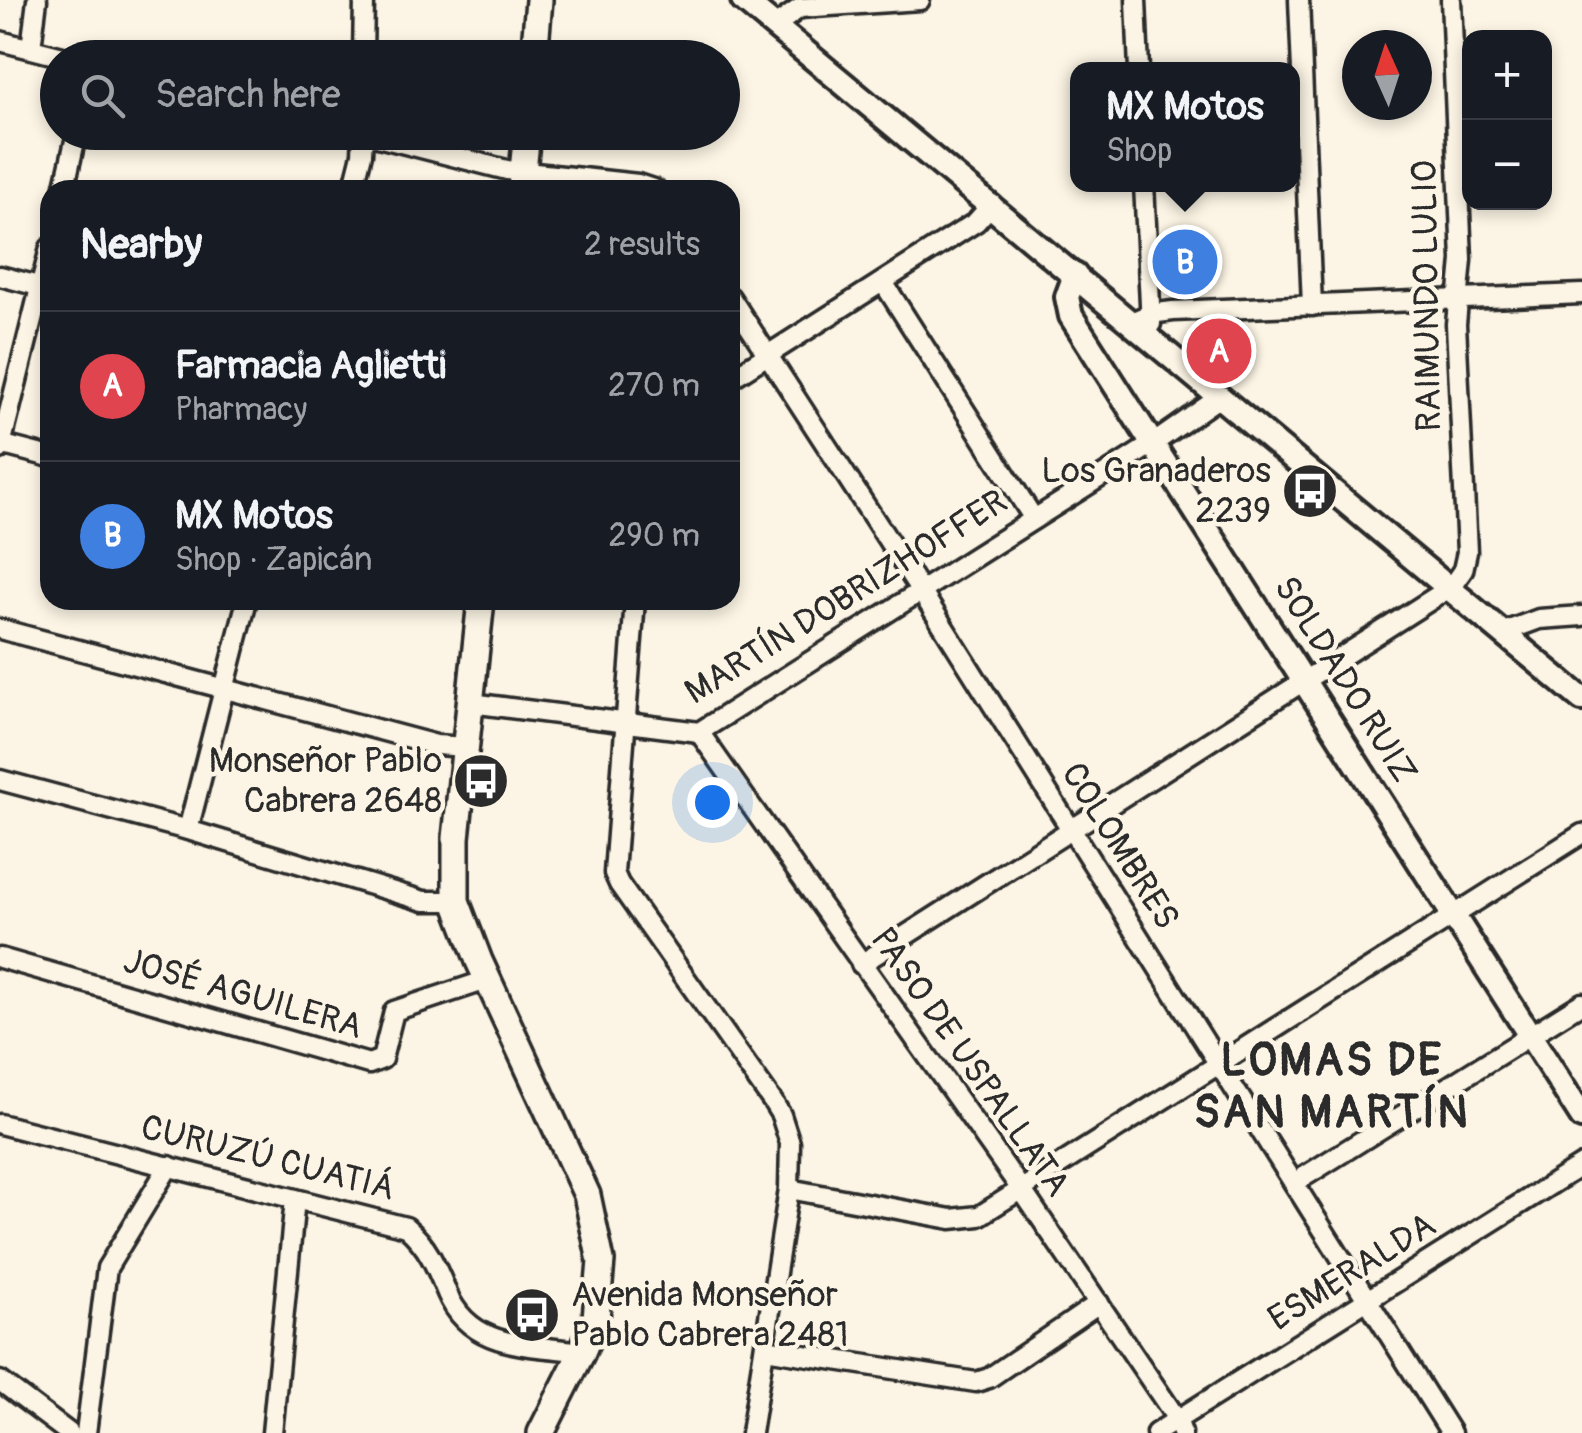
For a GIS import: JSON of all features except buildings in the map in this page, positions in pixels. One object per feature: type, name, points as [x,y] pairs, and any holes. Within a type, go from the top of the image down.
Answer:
[{"type":"main road","points":[[536,40],[539,0]]},
{"type":"main road","points":[[742,0],[1074,275],[1141,318],[1152,339],[1582,699]]},
{"type":"main road","points":[[522,180],[525,150]]},
{"type":"main road","name":"SOLDADO RUIZ","points":[[1074,275],[1068,297],[1071,316],[1582,1117]]},
{"type":"main road","points":[[480,610],[456,838],[456,901],[487,980],[579,1175],[594,1215],[601,1261],[600,1302],[582,1352],[540,1433]]},
{"type":"street","points":[[31,48],[37,0]]},
{"type":"street","points":[[363,40],[364,0]]},
{"type":"street","points":[[776,25],[800,8],[920,0]]},
{"type":"street","points":[[1136,0],[1139,62]]},
{"type":"street","points":[[1299,0],[1312,306]]},
{"type":"street","name":"RAIMUNDO LULIO","points":[[1450,586],[1463,570],[1467,552],[1456,324],[1462,260],[1451,0]]},
{"type":"street","points":[[0,41],[40,50]]},
{"type":"street","points":[[66,180],[73,150]]},
{"type":"street","points":[[356,180],[362,150]]},
{"type":"street","points":[[418,150],[519,180]]},
{"type":"street","points":[[1144,192],[1141,318],[1582,294]]},
{"type":"street","points":[[740,372],[976,222],[992,204]]},
{"type":"street","points":[[0,276],[40,286]]},
{"type":"street","points":[[883,282],[1034,519]]},
{"type":"street","points":[[40,309],[0,446],[40,454]]},
{"type":"street","name":"COLOMBRES","points":[[740,313],[1071,828],[1451,1433]]},
{"type":"street","name":"MARTÍN DOBRIZHOFFER","points":[[470,704],[699,732],[1154,443],[1221,396]]},
{"type":"street","points":[[861,964],[1450,586]]},
{"type":"street","points":[[188,830],[245,610]]},
{"type":"street","points":[[634,610],[614,873],[781,1115],[790,1143],[789,1189],[751,1433]]},
{"type":"street","points":[[1504,632],[1539,620],[1582,616]]},
{"type":"street","points":[[0,629],[436,745],[466,747]]},
{"type":"street","name":"PASO DE USPALLATA","points":[[699,732],[1021,1189],[1179,1426]]},
{"type":"street","points":[[0,780],[188,830],[424,901],[456,901]]},
{"type":"street","points":[[789,1189],[965,1220],[979,1216],[1582,834]]},
{"type":"street","name":"JOSÉ AGUILERA","points":[[0,958],[370,1064],[382,1059],[394,1010],[487,980]]},
{"type":"street","points":[[1294,1183],[1582,1003]]},
{"type":"street","name":"CURUZÚ CUATIÁ","points":[[0,1124],[406,1227],[432,1257],[458,1315],[479,1334],[582,1352]]},
{"type":"street","name":"ESMERALDA","points":[[1156,1433],[1179,1426],[1582,1165]]},
{"type":"street","points":[[86,1433],[107,1268],[169,1166]]},
{"type":"street","points":[[272,1433],[295,1199]]},
{"type":"street","points":[[764,1349],[976,1382],[989,1378],[1099,1303]]},
{"type":"street","points":[[0,1381],[68,1433]]},
{"type":"place","name":"MX Motos","points":[[1185,262]]},
{"type":"place","name":"Farmacia Aglietti","points":[[1219,351]]},
{"type":"place","name":"Los Granaderos 2239","points":[[1310,491]]},
{"type":"place","name":"Monseñor Pablo Cabrera 2648","points":[[481,781]]},
{"type":"place","name":"Avenida Monseñor Pablo Cabrera 2481","points":[[532,1315]]},
{"type":"district","name":"LOMAS DE SAN MARTÍN","points":[[1332,1087]]}]
